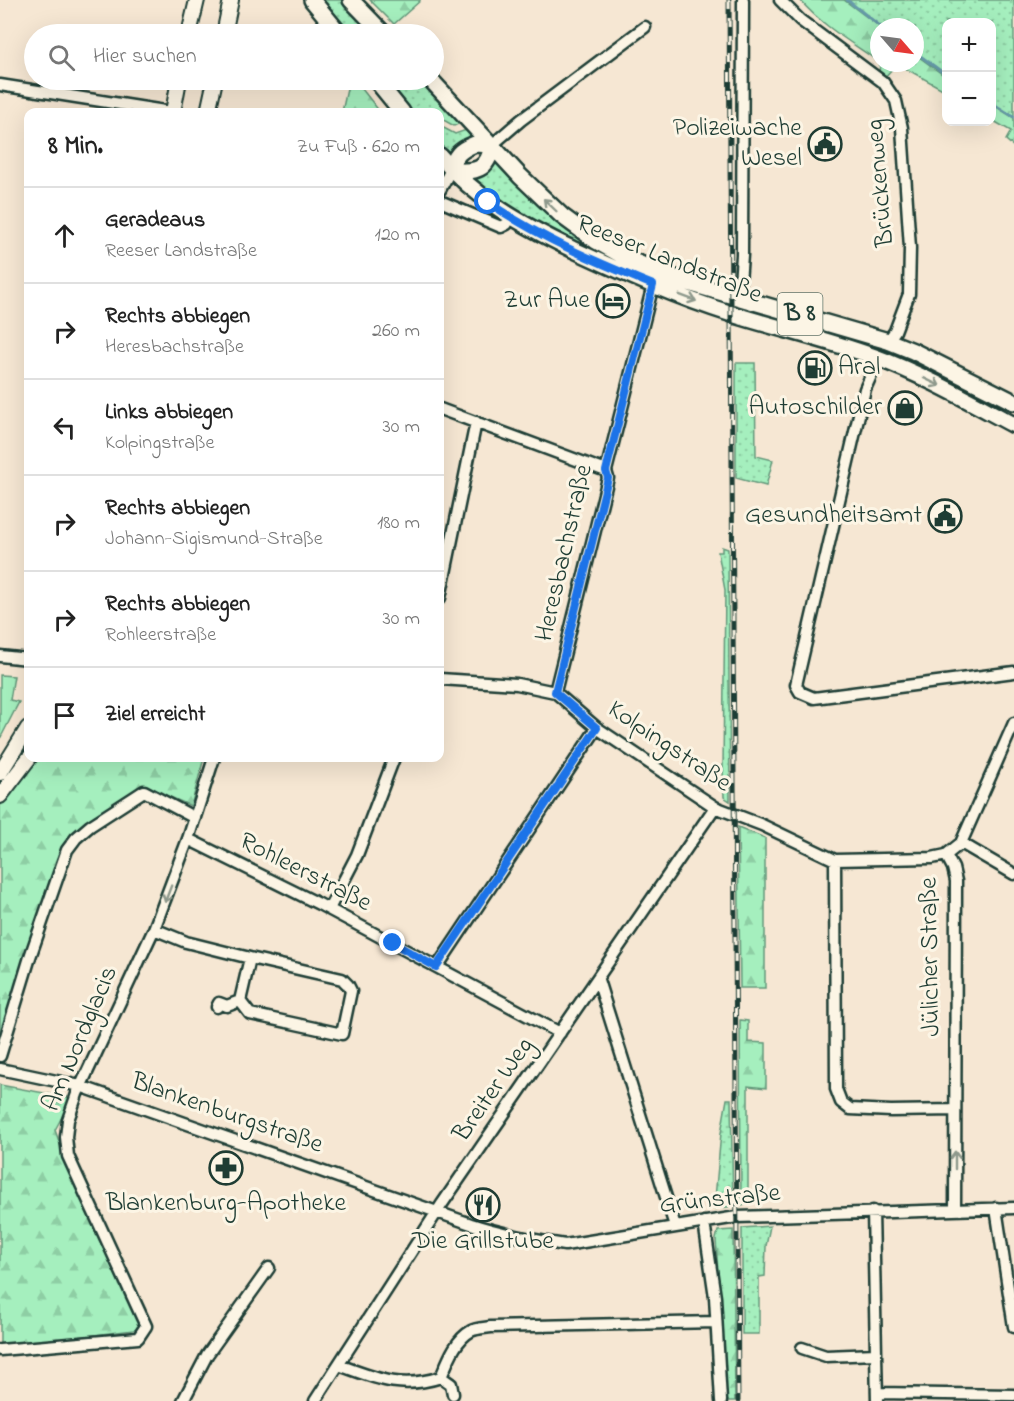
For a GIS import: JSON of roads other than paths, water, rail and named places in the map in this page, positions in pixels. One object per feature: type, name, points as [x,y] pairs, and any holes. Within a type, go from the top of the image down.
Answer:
[{"type":"main road","points":[[191,24],[197,0]]},
{"type":"main road","points":[[226,24],[231,0]]},
{"type":"main road","points":[[312,0],[332,24]]},
{"type":"main road","points":[[351,0],[374,24]]},
{"type":"main road","points":[[173,108],[177,90]]},
{"type":"main road","points":[[209,108],[213,90]]},
{"type":"main road","points":[[384,90],[399,108]]},
{"type":"main road","name":"Reeser Landstraße","points":[[440,90],[562,216],[596,241],[649,268],[685,282],[888,341],[1014,402]]},
{"type":"main road","points":[[476,144],[492,145],[490,158],[479,169],[470,172],[452,171],[454,159],[460,152],[476,144]]},
{"type":"main road","name":"Reeser Landstraße","points":[[444,161],[452,171],[488,202],[511,218],[594,259],[653,285],[738,316],[879,358],[1014,425]]},
{"type":"main road","points":[[738,316],[739,297]]},
{"type":"main road","points":[[879,358],[888,341]]},
{"type":"main road","points":[[0,773],[24,734]]},
{"type":"main road","points":[[0,796],[26,762]]},
{"type":"street","points":[[739,297],[742,255],[743,0]]},
{"type":"street","name":"Brückenweg","points":[[780,0],[800,20],[883,82],[896,101],[902,128],[910,248],[909,294],[895,331],[888,341]]},
{"type":"street","points":[[492,145],[521,120],[645,27]]},
{"type":"street","points":[[0,85],[24,89]]},
{"type":"street","points":[[32,90],[147,108]]},
{"type":"street","points":[[444,181],[452,171]]},
{"type":"street","points":[[444,203],[501,227],[507,224]]},
{"type":"street","name":"Heresbachstraße","points":[[555,692],[608,478],[606,471],[653,285]]},
{"type":"street","points":[[879,358],[862,400],[796,685],[800,692],[814,698],[1014,672]]},
{"type":"street","points":[[444,410],[606,471]]},
{"type":"street","points":[[444,578],[476,422]]},
{"type":"street","points":[[0,656],[24,658]]},
{"type":"street","name":"Kolpingstraße","points":[[444,680],[517,684],[555,692],[597,728],[715,807],[762,825],[835,860],[932,858],[946,855]]},
{"type":"street","name":"Jülicher Straße","points":[[955,1210],[956,881],[953,868],[946,855],[961,843],[1014,723]]},
{"type":"street","points":[[436,967],[597,728]]},
{"type":"street","name":"Am Nordglacis","points":[[0,1350],[138,1338],[146,1326],[68,1155],[66,1137],[68,1120],[82,1082],[154,929],[188,839],[213,762]]},
{"type":"street","points":[[329,909],[357,855],[392,762]]},
{"type":"street","points":[[0,1056],[53,888],[67,850],[76,838],[90,826],[144,791],[195,818]]},
{"type":"street","name":"Breiter Weg","points":[[315,1401],[437,1212],[715,807]]},
{"type":"street","name":"Rohleerstraße","points":[[188,839],[329,909],[560,1033]]},
{"type":"street","points":[[961,843],[1014,874]]},
{"type":"street","points":[[835,860],[836,1089],[841,1102],[850,1109],[955,1110]]},
{"type":"street","points":[[154,929],[186,942],[342,979],[351,991],[342,1034],[250,1014],[240,1001]]},
{"type":"street","points":[[240,1001],[250,958]]},
{"type":"street","points":[[597,980],[675,1226]]},
{"type":"street","points":[[217,1007],[219,1003],[227,1006],[240,1001]]},
{"type":"street","name":"Blankenburgstraße","points":[[0,1069],[82,1082],[437,1212]]},
{"type":"street","points":[[996,1208],[1014,1327]]},
{"type":"street","name":"Grünstraße","points":[[437,1212],[505,1235],[565,1245],[737,1217],[1014,1208]]},
{"type":"street","points":[[873,1211],[877,1397],[1014,1395]]},
{"type":"street","points":[[704,1222],[715,1297],[721,1401]]},
{"type":"street","points":[[183,1401],[207,1355],[269,1268]]},
{"type":"street","points":[[339,1365],[384,1382],[422,1383],[441,1377],[453,1351],[463,1337],[472,1330],[491,1327],[716,1322]]},
{"type":"street","points":[[802,1348],[826,1356],[876,1354]]},
{"type":"street","points":[[441,1377],[451,1384],[453,1394]]},
{"type":"waterway","points":[[847,0],[870,18]]},
{"type":"waterway","points":[[924,59],[942,72]]},
{"type":"waterway","points":[[996,106],[1014,117]]},
{"type":"railway","points":[[729,0],[738,1401]]},
{"type":"place","name":"Polizeiwache Wesel","points":[[825,144]]},
{"type":"place","name":"Zur Aue","points":[[613,301]]},
{"type":"place","name":"Aral","points":[[815,368]]},
{"type":"place","name":"Autoschilder","points":[[905,408]]},
{"type":"place","name":"Gesundheitsamt","points":[[945,516]]},
{"type":"place","name":"Blankenburg-Apotheke","points":[[226,1168]]},
{"type":"place","name":"Die Grillstube","points":[[483,1205]]}]
